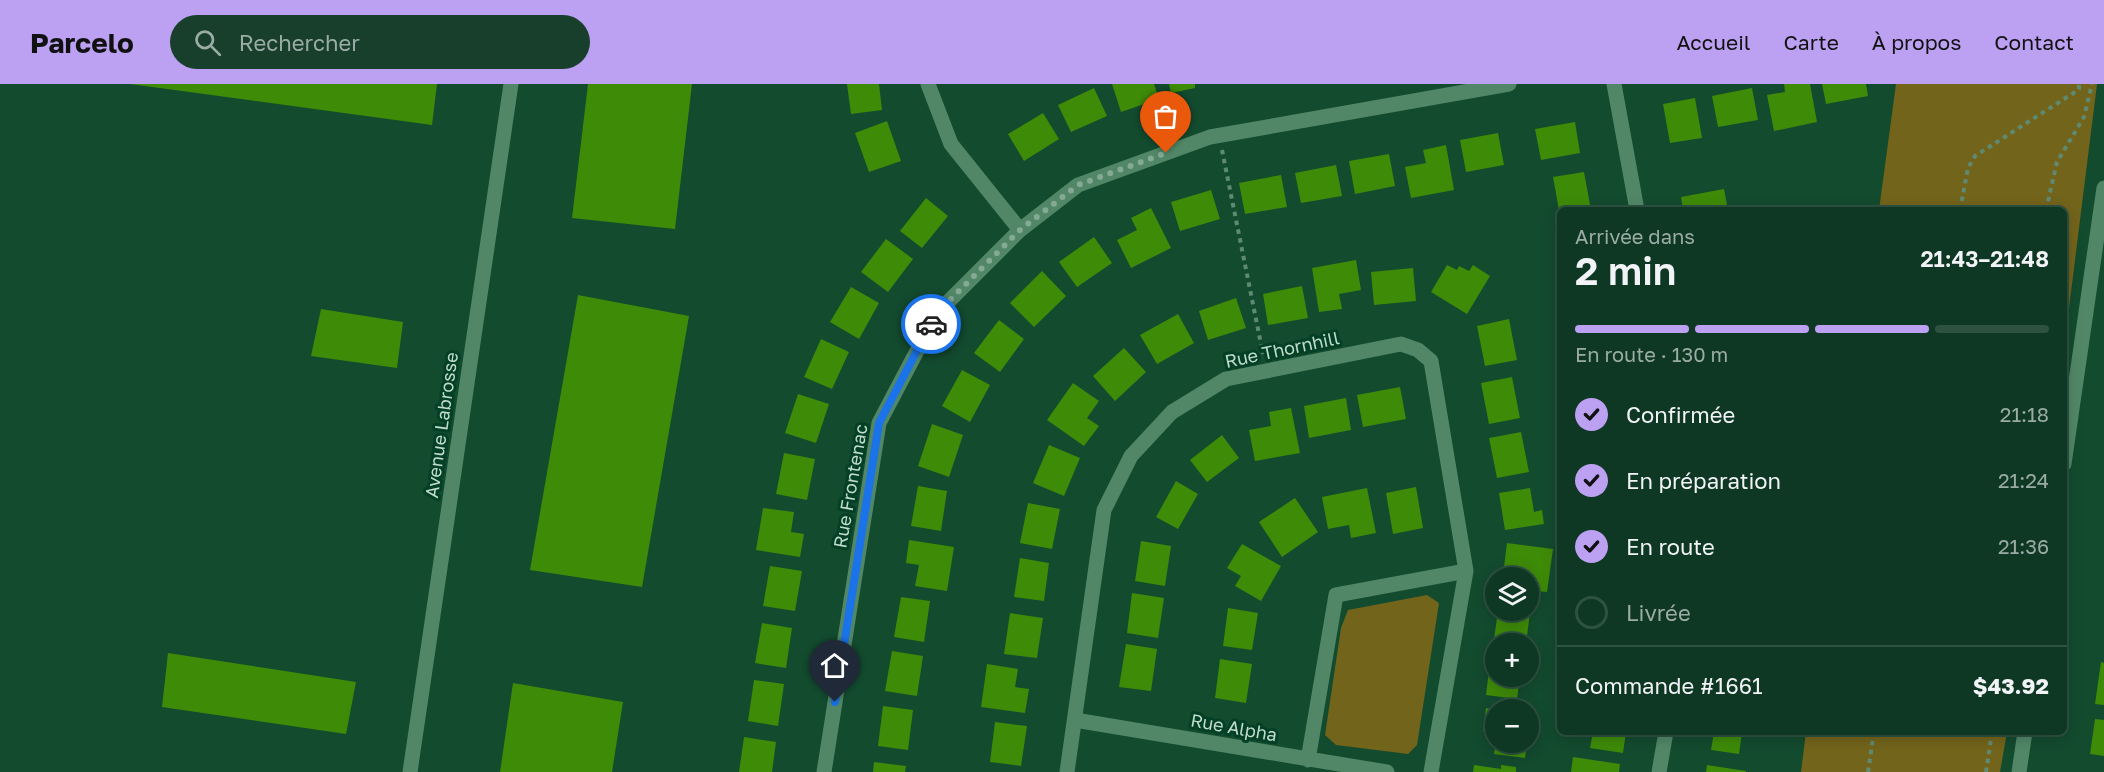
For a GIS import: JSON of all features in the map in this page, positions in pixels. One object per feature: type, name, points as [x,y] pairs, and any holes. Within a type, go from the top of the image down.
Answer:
[{"type":"street","name":"Avenue Labrosse","points":[[410,772],[511,84]]},
{"type":"street","points":[[928,84],[951,144],[1020,230]]},
{"type":"street","name":"Rue Frontenac","points":[[824,772],[879,423],[937,313],[1020,230],[1078,185],[1210,137],[1509,84]]},
{"type":"street","points":[[1614,84],[1636,207]]},
{"type":"street","points":[[2067,443],[2104,188]]},
{"type":"street","name":"Rue Thornhill","points":[[1067,772],[1104,510],[1131,456],[1172,412],[1226,379],[1401,344],[1418,350],[1431,361],[1466,571],[1431,772]]},
{"type":"street","points":[[1308,760],[1335,595],[1466,571]]},
{"type":"street","name":"Rue Alpha","points":[[1075,720],[1387,772]]},
{"type":"street","points":[[1659,772],[1665,735]]},
{"type":"street","points":[[2019,772],[2025,735]]},
{"type":"path","points":[[1961,207],[1968,168],[1975,156],[2075,92],[2079,89],[2079,84]]},
{"type":"path","points":[[2047,207],[2057,162],[2084,117],[2092,84]]},
{"type":"path","points":[[1220,137],[1266,370]]},
{"type":"path","points":[[1868,772],[1874,735]]},
{"type":"path","points":[[1986,772],[1992,735]]},
{"type":"shaded area","points":[[1896,84],[2097,84],[2067,324],[2067,207],[1879,207]]},
{"type":"shaded area","points":[[1427,595],[1439,603],[1417,745],[1408,754],[1336,745],[1325,735],[1341,628],[1348,610]]},
{"type":"shaded area","points":[[1806,735],[2006,735],[2000,772],[1801,772]]},
{"type":"building","points":[[130,84],[437,84],[432,125]]},
{"type":"building","points":[[588,84],[692,84],[675,229],[572,218]]},
{"type":"building","points":[[847,84],[879,84],[882,110],[851,114]]},
{"type":"building","points":[[1112,84],[1154,84],[1159,99],[1121,112]]},
{"type":"building","points":[[1169,84],[1195,84],[1195,88],[1171,93]]},
{"type":"building","points":[[1784,84],[1810,84],[1817,122],[1774,131],[1767,95],[1785,92]]},
{"type":"building","points":[[1822,84],[1866,84],[1868,96],[1826,104]]},
{"type":"building","points":[[1094,88],[1107,116],[1071,132],[1058,105]]},
{"type":"building","points":[[1752,88],[1758,120],[1718,127],[1712,96]]},
{"type":"building","points":[[1695,98],[1702,138],[1670,143],[1663,104]]},
{"type":"building","points":[[1043,113],[1059,139],[1024,161],[1008,134]]},
{"type":"building","points":[[887,121],[901,161],[869,172],[855,133]]},
{"type":"building","points":[[1575,122],[1580,153],[1541,160],[1535,129]]},
{"type":"building","points":[[1498,133],[1504,165],[1466,172],[1460,140]]},
{"type":"building","points":[[1446,145],[1454,190],[1411,198],[1405,167],[1426,163],[1423,150]]},
{"type":"building","points":[[1389,154],[1395,186],[1355,194],[1349,161]]},
{"type":"building","points":[[1336,165],[1342,196],[1301,203],[1295,173]]},
{"type":"building","points":[[1584,172],[1590,207],[1558,207],[1553,177]]},
{"type":"building","points":[[1281,175],[1287,207],[1245,214],[1239,183]]},
{"type":"building","points":[[1724,189],[1727,207],[1683,207],[1681,197]]},
{"type":"building","points":[[1211,190],[1220,219],[1180,231],[1171,202]]},
{"type":"building","points":[[926,198],[948,216],[922,248],[900,231]]},
{"type":"building","points":[[1151,208],[1171,248],[1131,268],[1117,240],[1137,230],[1131,218]]},
{"type":"building","points":[[1094,237],[1112,263],[1077,287],[1059,262]]},
{"type":"building","points":[[886,239],[913,259],[888,292],[861,272]]},
{"type":"building","points":[[1356,260],[1361,290],[1339,294],[1342,309],[1319,312],[1312,268]]},
{"type":"building","points":[[1447,265],[1457,270],[1459,266],[1469,271],[1473,265],[1490,276],[1467,314],[1431,292]]},
{"type":"building","points":[[1413,268],[1416,301],[1374,305],[1371,272]]},
{"type":"building","points":[[1042,271],[1066,296],[1034,327],[1010,303]]},
{"type":"building","points":[[1302,286],[1308,318],[1268,325],[1263,294]]},
{"type":"building","points":[[851,287],[879,303],[859,339],[830,322]]},
{"type":"building","points":[[578,295],[689,316],[642,587],[530,570]]},
{"type":"building","points":[[1236,298],[1246,328],[1208,340],[1199,311]]},
{"type":"building","points":[[321,309],[403,322],[397,368],[311,356]]},
{"type":"building","points":[[1178,314],[1194,343],[1157,364],[1140,335]]},
{"type":"building","points":[[1509,319],[1517,360],[1485,366],[1477,326]]},
{"type":"building","points":[[999,320],[1024,339],[1000,372],[974,353]]},
{"type":"building","points":[[821,339],[849,352],[832,389],[804,377]]},
{"type":"building","points":[[1124,348],[1146,372],[1115,401],[1093,376]]},
{"type":"building","points":[[962,370],[990,385],[970,422],[942,406]]},
{"type":"building","points":[[1512,377],[1520,418],[1489,424],[1481,383]]},
{"type":"building","points":[[1073,383],[1099,401],[1087,418],[1099,426],[1084,446],[1047,420]]},
{"type":"building","points":[[1400,387],[1406,419],[1363,427],[1357,395]]},
{"type":"building","points":[[798,394],[829,404],[816,443],[785,433]]},
{"type":"building","points":[[1346,398],[1351,430],[1309,438],[1304,406]]},
{"type":"building","points":[[1291,408],[1300,453],[1255,461],[1249,430],[1271,426],[1269,412]]},
{"type":"building","points":[[932,424],[963,435],[949,477],[918,466]]},
{"type":"building","points":[[1521,432],[1529,472],[1497,478],[1489,438]]},
{"type":"building","points":[[1222,435],[1239,458],[1207,482],[1190,460]]},
{"type":"building","points":[[1049,445],[1080,458],[1064,496],[1033,483]]},
{"type":"building","points":[[784,453],[815,459],[807,500],[776,494]]},
{"type":"building","points":[[1176,481],[1198,494],[1178,529],[1156,517]]},
{"type":"building","points":[[918,486],[947,491],[941,531],[911,526]]},
{"type":"building","points":[[1416,487],[1423,528],[1393,534],[1386,493]]},
{"type":"building","points":[[1367,488],[1376,533],[1351,538],[1349,525],[1328,529],[1322,497]]},
{"type":"building","points":[[1530,488],[1534,512],[1542,510],[1544,524],[1505,530],[1499,493]]},
{"type":"building","points":[[1295,498],[1318,532],[1282,557],[1259,522]]},
{"type":"building","points":[[1028,503],[1060,509],[1052,549],[1020,543]]},
{"type":"building","points":[[763,508],[794,512],[791,532],[804,534],[800,557],[756,550]]},
{"type":"building","points":[[909,540],[954,547],[947,591],[915,586],[919,565],[906,563]]},
{"type":"building","points":[[1141,541],[1171,546],[1165,586],[1135,581]]},
{"type":"building","points":[[1507,543],[1553,549],[1547,592],[1539,591],[1539,567],[1504,567]]},
{"type":"building","points":[[1242,544],[1281,566],[1261,601],[1235,586],[1241,576],[1227,568]]},
{"type":"building","points":[[1020,558],[1049,563],[1044,601],[1014,597]]},
{"type":"building","points":[[770,566],[802,571],[795,611],[763,606]]},
{"type":"building","points":[[1132,593],[1164,598],[1158,638],[1127,633]]},
{"type":"building","points":[[901,597],[930,601],[924,642],[894,637]]},
{"type":"building","points":[[1228,608],[1258,613],[1252,650],[1223,646]]},
{"type":"building","points":[[1010,613],[1043,618],[1037,658],[1004,654]]},
{"type":"building","points":[[1497,621],[1529,621],[1527,633],[1495,633]]},
{"type":"building","points":[[762,623],[792,628],[786,668],[755,663]]},
{"type":"building","points":[[1126,644],[1157,649],[1151,691],[1119,687]]},
{"type":"building","points":[[892,651],[923,656],[917,696],[885,691]]},
{"type":"building","points":[[168,653],[356,682],[346,734],[162,707]]},
{"type":"building","points":[[1220,659],[1252,664],[1246,703],[1215,698]]},
{"type":"building","points":[[2101,662],[2104,663],[2104,705],[2095,704]]},
{"type":"building","points":[[987,664],[1018,669],[1015,687],[1029,689],[1025,713],[981,707]]},
{"type":"building","points":[[754,680],[784,684],[778,726],[748,721]]},
{"type":"building","points":[[513,683],[623,702],[612,772],[500,772]]},
{"type":"building","points":[[1487,687],[1519,687],[1517,699],[1486,695]]},
{"type":"building","points":[[883,706],[913,710],[908,750],[878,746]]},
{"type":"building","points":[[2095,719],[2104,720],[2104,756],[2090,754]]},
{"type":"building","points":[[995,722],[1027,726],[1021,766],[990,762]]},
{"type":"building","points":[[1592,735],[1626,735],[1623,753],[1590,748]]},
{"type":"building","points":[[1714,735],[1742,735],[1739,754],[1711,750]]},
{"type":"building","points":[[744,737],[776,742],[772,772],[739,772]]},
{"type":"building","points":[[1494,753],[1526,753],[1525,758]]},
{"type":"building","points":[[1573,757],[1620,764],[1619,772],[1571,772]]},
{"type":"building","points":[[874,762],[906,766],[905,772],[873,772]]},
{"type":"building","points":[[1474,765],[1501,769],[1501,765],[1516,767],[1516,772],[1473,772]]},
{"type":"building","points":[[1707,765],[1746,771],[1746,772],[1706,772]]},
{"type":"way so far","points":[[931,324],[937,313],[1020,230],[1078,185],[1166,153]]},
{"type":"route","points":[[835,702],[879,423],[931,324]]}]
